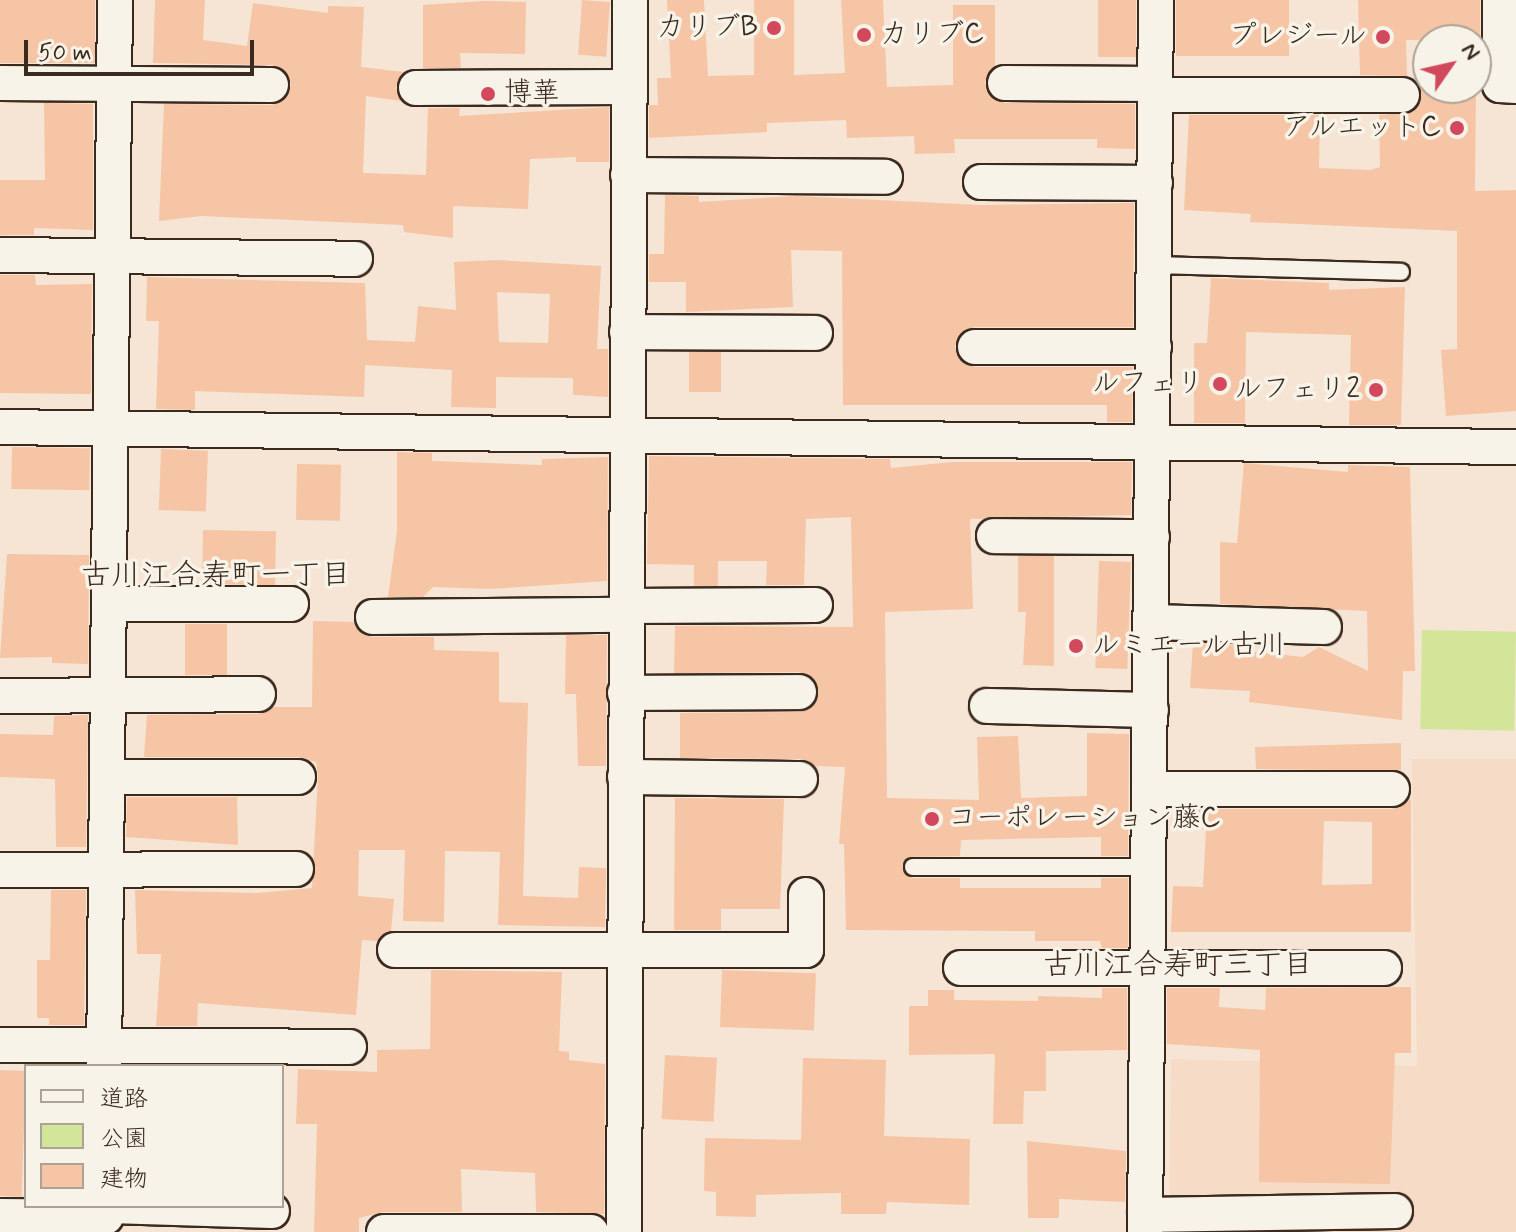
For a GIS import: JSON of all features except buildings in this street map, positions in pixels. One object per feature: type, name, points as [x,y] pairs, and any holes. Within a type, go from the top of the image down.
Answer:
[{"type":"street","points":[[104,1056],[115,0]]},
{"type":"street","points":[[624,1232],[630,0]]},
{"type":"street","points":[[1156,0],[1145,1223],[1395,1211]]},
{"type":"street","points":[[1500,0],[1500,85],[1516,86]]},
{"type":"street","points":[[0,83],[271,85]]},
{"type":"street","points":[[1005,83],[1402,95]]},
{"type":"street","points":[[416,88],[629,87]]},
{"type":"street","points":[[628,175],[885,177]]},
{"type":"street","points":[[981,182],[1155,183]]},
{"type":"street","points":[[0,255],[355,259]]},
{"type":"street","points":[[627,332],[815,333]]},
{"type":"street","points":[[975,347],[1154,347]]},
{"type":"street","points":[[0,427],[626,439],[1516,447]]},
{"type":"street","points":[[994,536],[1152,537]]},
{"type":"street","points":[[109,604],[291,604]]},
{"type":"street","points":[[373,617],[815,605]]},
{"type":"street","points":[[1152,622],[1324,627]]},
{"type":"street","points":[[625,693],[799,692]]},
{"type":"street","points":[[0,696],[258,694]]},
{"type":"street","points":[[987,706],[1151,710]]},
{"type":"street","points":[[107,777],[298,777]]},
{"type":"street","points":[[625,777],[800,779]]},
{"type":"street","points":[[1150,789],[1392,789]]},
{"type":"street","points":[[0,870],[296,869]]},
{"type":"street","points":[[395,950],[806,950],[806,895]]},
{"type":"street","points":[[961,968],[1384,968]]},
{"type":"street","points":[[0,1045],[104,1056],[349,1047]]},
{"type":"street","points":[[0,1216],[272,1211]]},
{"type":"street","points":[[384,1232],[591,1232]]},
{"type":"lane","points":[[1154,265],[1401,272]]},
{"type":"lane","points":[[913,867],[1149,867]]},
{"type":"shaded area","points":[[1412,759],[1516,759],[1516,1232],[1169,1232],[1171,1059],[1417,1066]]},
{"type":"green space","points":[[1422,630],[1516,632],[1514,731],[1420,729]]},
{"type":"place","name":"カリブB","points":[[774,28]]},
{"type":"place","name":"カリブC","points":[[864,35]]},
{"type":"place","name":"プレジール","points":[[1383,37]]},
{"type":"place","name":"博華","points":[[488,94]]},
{"type":"place","name":"アルエットC","points":[[1457,128]]},
{"type":"place","name":"ルフェリ","points":[[1220,384]]},
{"type":"place","name":"ルフェリ2","points":[[1376,390]]},
{"type":"place","name":"ルミエール古川","points":[[1076,646]]},
{"type":"place","name":"コーポレーション藤C","points":[[932,819]]},
{"type":"district","name":"古川江合寿町一丁目","points":[[216,576]]},
{"type":"district","name":"古川江合寿町三丁目","points":[[1178,966]]}]
